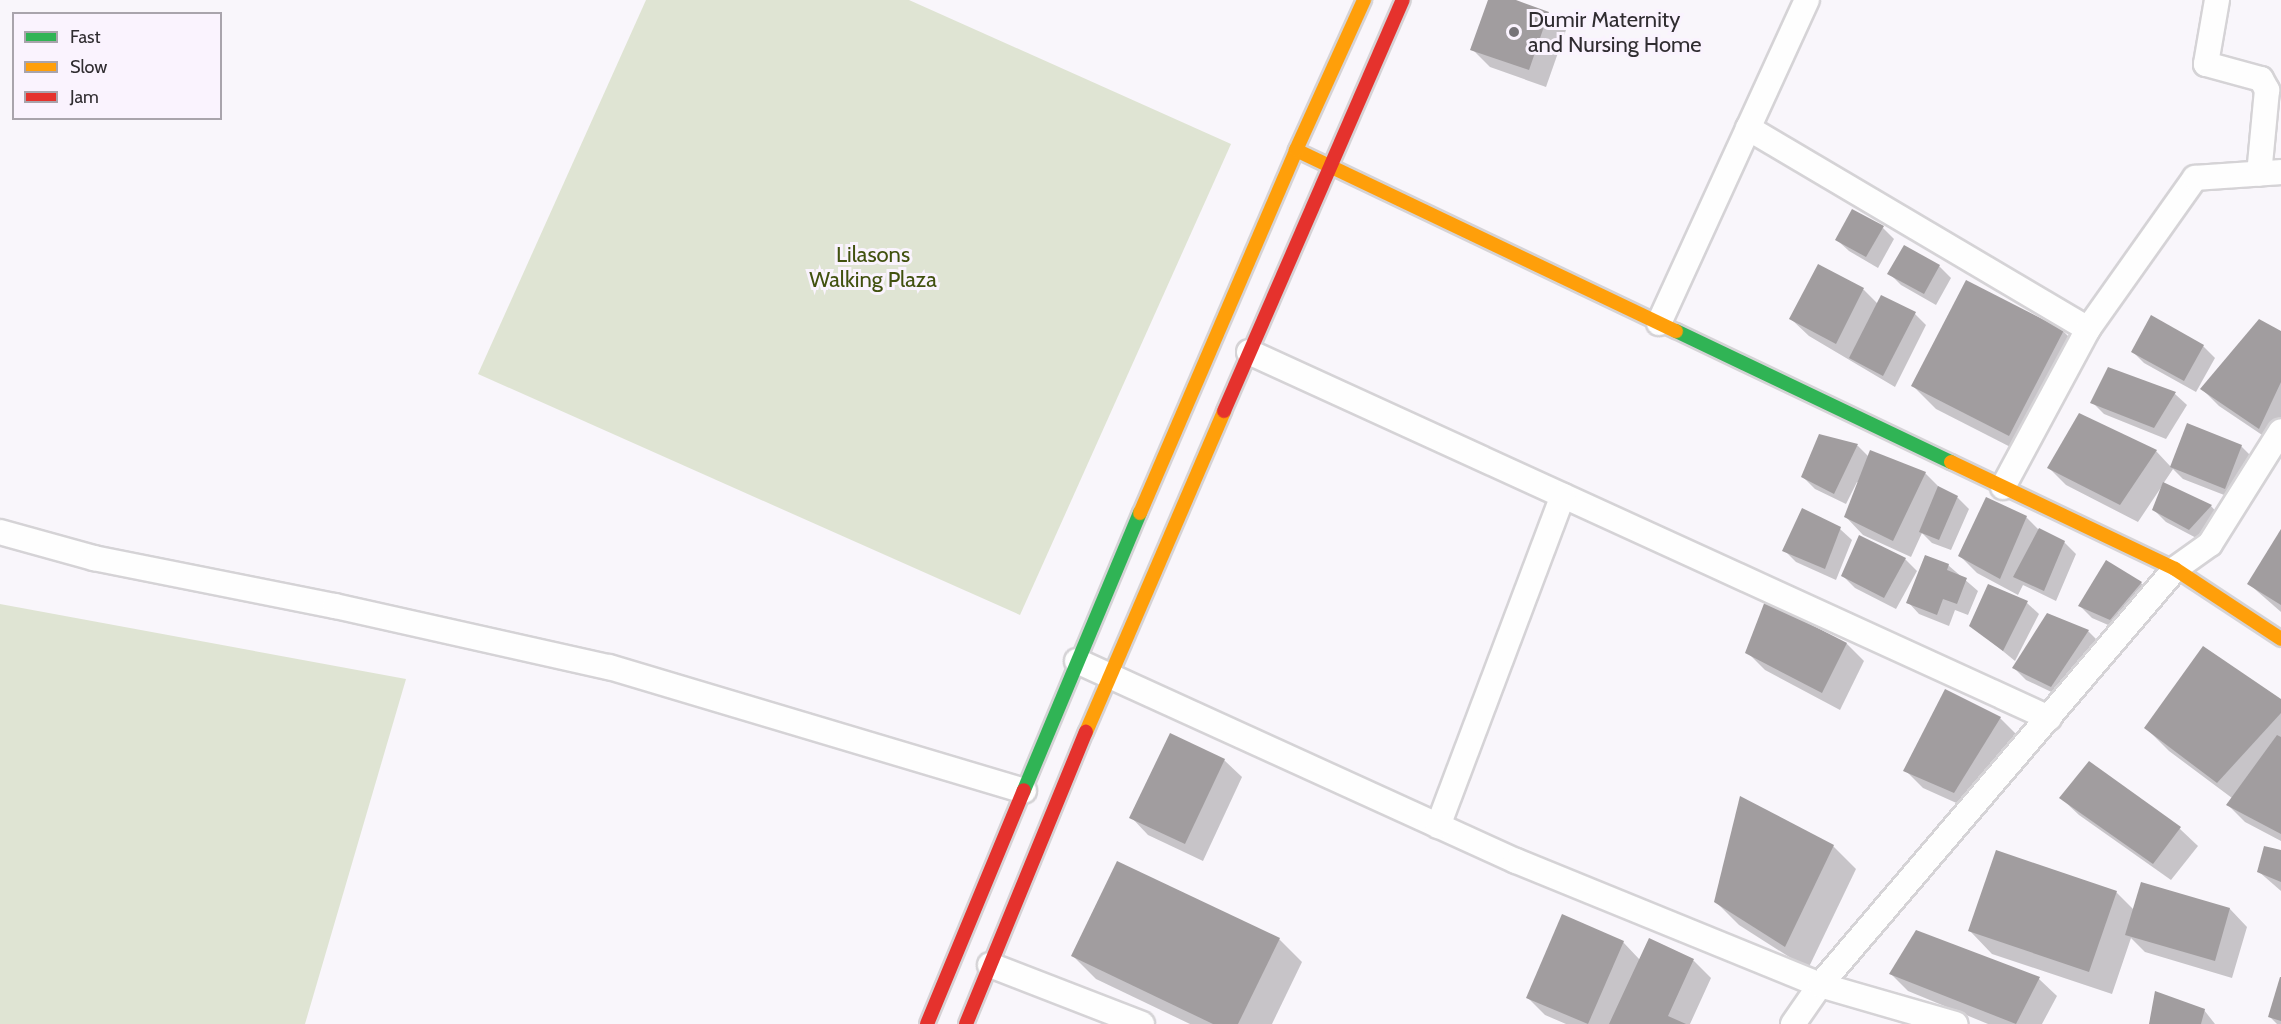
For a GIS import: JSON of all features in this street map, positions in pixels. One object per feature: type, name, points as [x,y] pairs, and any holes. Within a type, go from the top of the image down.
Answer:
[{"type":"main road","points":[[944,1024],[928,1021],[1077,661],[1296,150],[1364,0]]},
{"type":"main road","points":[[966,1024],[1109,676],[1403,0]]},
{"type":"main road","points":[[1296,150],[2175,569],[2281,639]]},
{"type":"street","points":[[1659,323],[1807,0]]},
{"type":"street","points":[[2003,487],[2088,329],[2195,178],[2270,173],[2267,90],[2261,79],[2206,64],[2217,0]]},
{"type":"street","points":[[1748,128],[2088,329]]},
{"type":"street","points":[[1249,352],[2049,718]]},
{"type":"street","points":[[1792,1024],[1820,985],[2175,569],[2210,544],[2281,431]]},
{"type":"street","points":[[1438,826],[1563,496]]},
{"type":"street","points":[[0,532],[94,558],[335,606],[609,667],[1024,791]]},
{"type":"street","points":[[1077,661],[1516,861],[1820,985],[1955,1024]]},
{"type":"street","points":[[990,965],[1142,1024]]},
{"type":"green space","name":"Lilasons Walking Plaza","points":[[646,0],[909,0],[1231,144],[1020,615],[478,374]]},
{"type":"green space","points":[[0,604],[406,679],[305,1024],[0,1024]]},
{"type":"building","points":[[1488,0],[1516,0],[1549,12],[1529,70],[1470,50]]},
{"type":"building","points":[[1852,209],[1884,226],[1866,257],[1835,240]]},
{"type":"building","points":[[1904,245],[1940,265],[1924,294],[1887,274]]},
{"type":"building","points":[[1818,264],[1864,288],[1836,344],[1789,319]]},
{"type":"building","points":[[1966,280],[2064,330],[2009,436],[1911,386]]},
{"type":"building","points":[[1881,295],[1916,312],[1883,376],[1849,358]]},
{"type":"building","points":[[2151,315],[2204,345],[2184,381],[2131,352]]},
{"type":"building","points":[[2259,319],[2281,331],[2281,382],[2259,429],[2200,389]]},
{"type":"building","points":[[2108,367],[2176,392],[2154,428],[2090,403]]},
{"type":"building","points":[[2079,413],[2157,450],[2120,505],[2047,468]]},
{"type":"building","points":[[2187,423],[2242,445],[2225,489],[2170,467]]},
{"type":"building","points":[[1819,434],[1858,444],[1834,494],[1801,477]]},
{"type":"building","points":[[1870,450],[1926,472],[1893,541],[1844,517]]},
{"type":"building","points":[[2163,482],[2212,505],[2189,530],[2152,510]]},
{"type":"building","points":[[1938,486],[1958,496],[1939,540],[1919,532]]},
{"type":"building","points":[[1986,497],[2027,516],[2000,579],[1958,556]]},
{"type":"building","points":[[1802,508],[1841,527],[1825,569],[1782,551]]},
{"type":"building","points":[[2039,528],[2065,541],[2044,591],[2013,577]]},
{"type":"building","points":[[2281,529],[2281,605],[2247,584]]},
{"type":"building","points":[[1859,535],[1906,558],[1884,598],[1841,576]]},
{"type":"building","points":[[1925,555],[1949,564],[1947,570],[1967,578],[1957,604],[1943,599],[1937,615],[1906,603]]},
{"type":"building","points":[[2106,560],[2142,582],[2110,620],[2078,606]]},
{"type":"building","points":[[1988,584],[2028,601],[2003,651],[1969,626]]},
{"type":"building","points":[[1765,601],[1847,643],[1822,693],[1745,653]]},
{"type":"building","points":[[2047,613],[2089,630],[2051,687],[2012,668]]},
{"type":"building","points":[[2203,646],[2281,699],[2281,713],[2217,783],[2144,728]]},
{"type":"building","points":[[1945,689],[2001,717],[1954,793],[1903,771]]},
{"type":"building","points":[[1170,733],[1225,759],[1185,844],[1129,818]]},
{"type":"building","points":[[2277,735],[2281,737],[2281,834],[2226,805]]},
{"type":"building","points":[[2089,761],[2181,827],[2153,864],[2059,798]]},
{"type":"building","points":[[1740,796],[1834,845],[1785,947],[1714,902]]},
{"type":"building","points":[[2264,846],[2281,850],[2281,882],[2257,872]]},
{"type":"building","points":[[1996,850],[2117,891],[2089,972],[1968,931]]},
{"type":"building","points":[[1117,861],[1280,938],[1238,1024],[1213,1024],[1071,956]]},
{"type":"building","points":[[2141,882],[2230,908],[2215,961],[2125,935]]},
{"type":"building","points":[[1562,914],[1624,941],[1588,1024],[1526,998]]},
{"type":"building","points":[[1916,930],[2040,977],[2016,1024],[1889,974]]},
{"type":"building","points":[[1649,938],[1694,959],[1668,1016],[1686,1024],[1609,1024]]},
{"type":"building","points":[[2281,977],[2281,1021],[2268,1017]]},
{"type":"building","points":[[2155,991],[2205,1009],[2201,1024],[2149,1024]]},
{"type":"traffic: fast","points":[[1676,331],[1951,462]]},
{"type":"traffic: fast","points":[[1024,790],[1140,513]]},
{"type":"traffic: slow","points":[[1140,513],[1296,150],[1364,0]]},
{"type":"traffic: slow","points":[[1296,150],[1676,331]]},
{"type":"traffic: slow","points":[[1086,732],[1224,411]]},
{"type":"traffic: slow","points":[[1951,462],[2175,569],[2281,639]]},
{"type":"traffic: jam","points":[[1224,411],[1403,0]]},
{"type":"traffic: jam","points":[[966,1024],[1086,732]]},
{"type":"traffic: jam","points":[[927,1024],[1024,790]]},
{"type":"place","name":"Dumir Maternity and Nursing Home","points":[[1514,32]]}]
